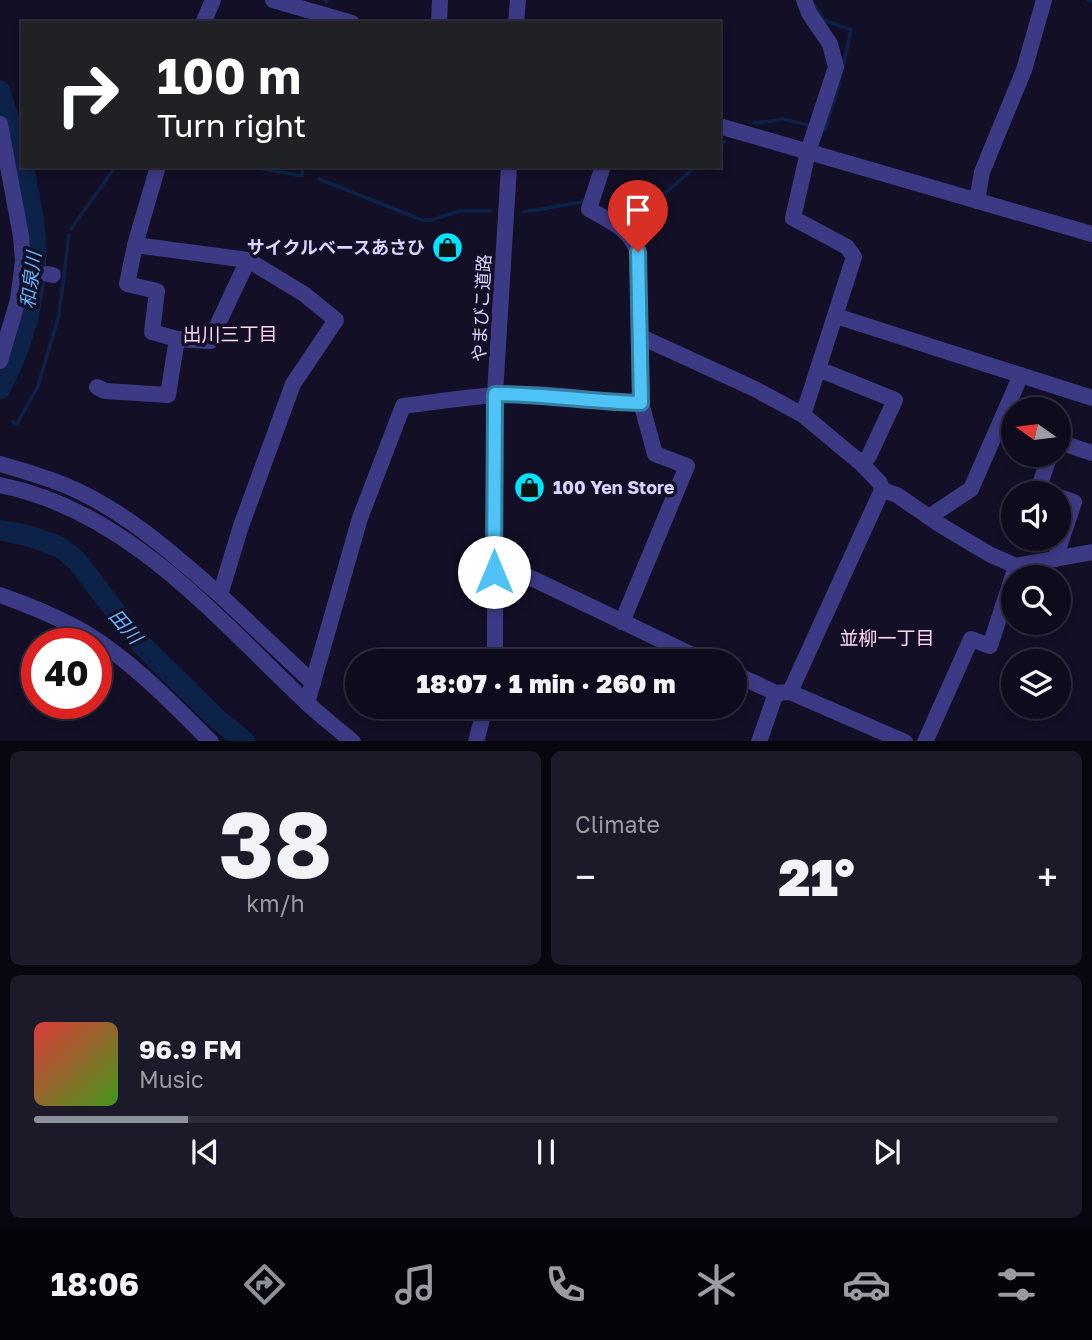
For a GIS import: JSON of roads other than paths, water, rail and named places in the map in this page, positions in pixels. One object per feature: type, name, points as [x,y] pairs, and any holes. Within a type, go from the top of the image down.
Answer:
[{"type":"street","points":[[204,21],[213,0]]},
{"type":"street","points":[[273,0],[345,21]]},
{"type":"street","points":[[439,21],[440,0]]},
{"type":"street","points":[[516,21],[518,0]]},
{"type":"street","points":[[803,415],[854,257],[847,247],[793,219],[808,152],[836,67],[830,44],[808,13],[804,0]]},
{"type":"street","points":[[977,201],[982,172],[1024,70],[1044,0]]},
{"type":"street","points":[[0,124],[2,149],[23,261],[18,300],[0,361]]},
{"type":"street","points":[[721,127],[1092,234]]},
{"type":"street","points":[[157,168],[125,291],[157,291],[152,332],[177,340],[209,341],[248,260]]},
{"type":"street","name":"やまびこ道路","points":[[493,649],[495,394],[509,168]]},
{"type":"street","points":[[602,168],[589,209],[625,230],[638,252],[641,403],[655,454],[688,466],[622,622]]},
{"type":"street","points":[[135,245],[248,260],[304,294],[336,320],[293,384],[220,594]]},
{"type":"street","points":[[836,316],[1092,398]]},
{"type":"street","points":[[639,337],[755,389],[803,415],[862,464],[880,483],[882,490],[759,741]]},
{"type":"street","points":[[97,387],[105,391],[168,395],[177,340]]},
{"type":"street","points":[[818,369],[895,400],[869,456],[862,464]]},
{"type":"street","points":[[929,517],[971,489],[1021,375]]},
{"type":"street","points":[[307,703],[360,519],[403,406],[495,394],[535,394],[601,402],[641,403]]},
{"type":"street","points":[[1071,446],[1092,453]]},
{"type":"street","points":[[0,464],[63,484],[116,512],[165,547],[220,594],[313,683]]},
{"type":"street","points":[[0,485],[28,490],[60,502],[128,541],[214,613],[307,703],[353,741]]},
{"type":"street","points":[[882,490],[897,495],[989,554],[1014,565]]},
{"type":"street","points":[[1055,559],[1058,551]]},
{"type":"street","points":[[1022,565],[1092,552]]},
{"type":"street","points":[[494,565],[508,567],[679,649]]},
{"type":"street","points":[[0,595],[48,615],[96,640],[168,699],[211,741]]},
{"type":"street","points":[[925,741],[971,639],[990,646],[1001,612]]},
{"type":"street","points":[[747,679],[905,741]]},
{"type":"street","points":[[476,741],[482,719]]},
{"type":"waterway","points":[[1088,0],[1092,1]]},
{"type":"waterway","points":[[814,5],[824,20],[851,30],[843,66]]},
{"type":"waterway","points":[[825,130],[839,84]]},
{"type":"waterway","name":"和泉川","points":[[0,91],[21,159]]},
{"type":"waterway","points":[[754,123],[783,119],[807,125]]},
{"type":"waterway","points":[[721,144],[725,141]]},
{"type":"waterway","name":"和泉川","points":[[0,389],[15,357],[26,323],[36,270],[35,231],[23,168]]},
{"type":"waterway","points":[[71,229],[115,168]]},
{"type":"waterway","points":[[258,168],[302,176],[303,168]]},
{"type":"waterway","points":[[620,218],[627,220],[638,217],[694,168]]},
{"type":"waterway","points":[[319,179],[422,220],[431,220],[459,211],[491,211]]},
{"type":"waterway","points":[[523,212],[583,202]]},
{"type":"waterway","points":[[13,422],[17,424],[38,386],[59,315],[69,235]]},
{"type":"waterway","name":"田川","points":[[0,530],[29,536],[60,547],[77,561],[137,640],[215,717],[244,741]]},
{"type":"place","name":"サイクルベースあさひ","points":[[448,247]]},
{"type":"place","name":"100 Yen Store","points":[[530,487]]},
{"type":"district","name":"出川三丁目","points":[[230,333]]},
{"type":"district","name":"並柳一丁目","points":[[887,637]]}]
